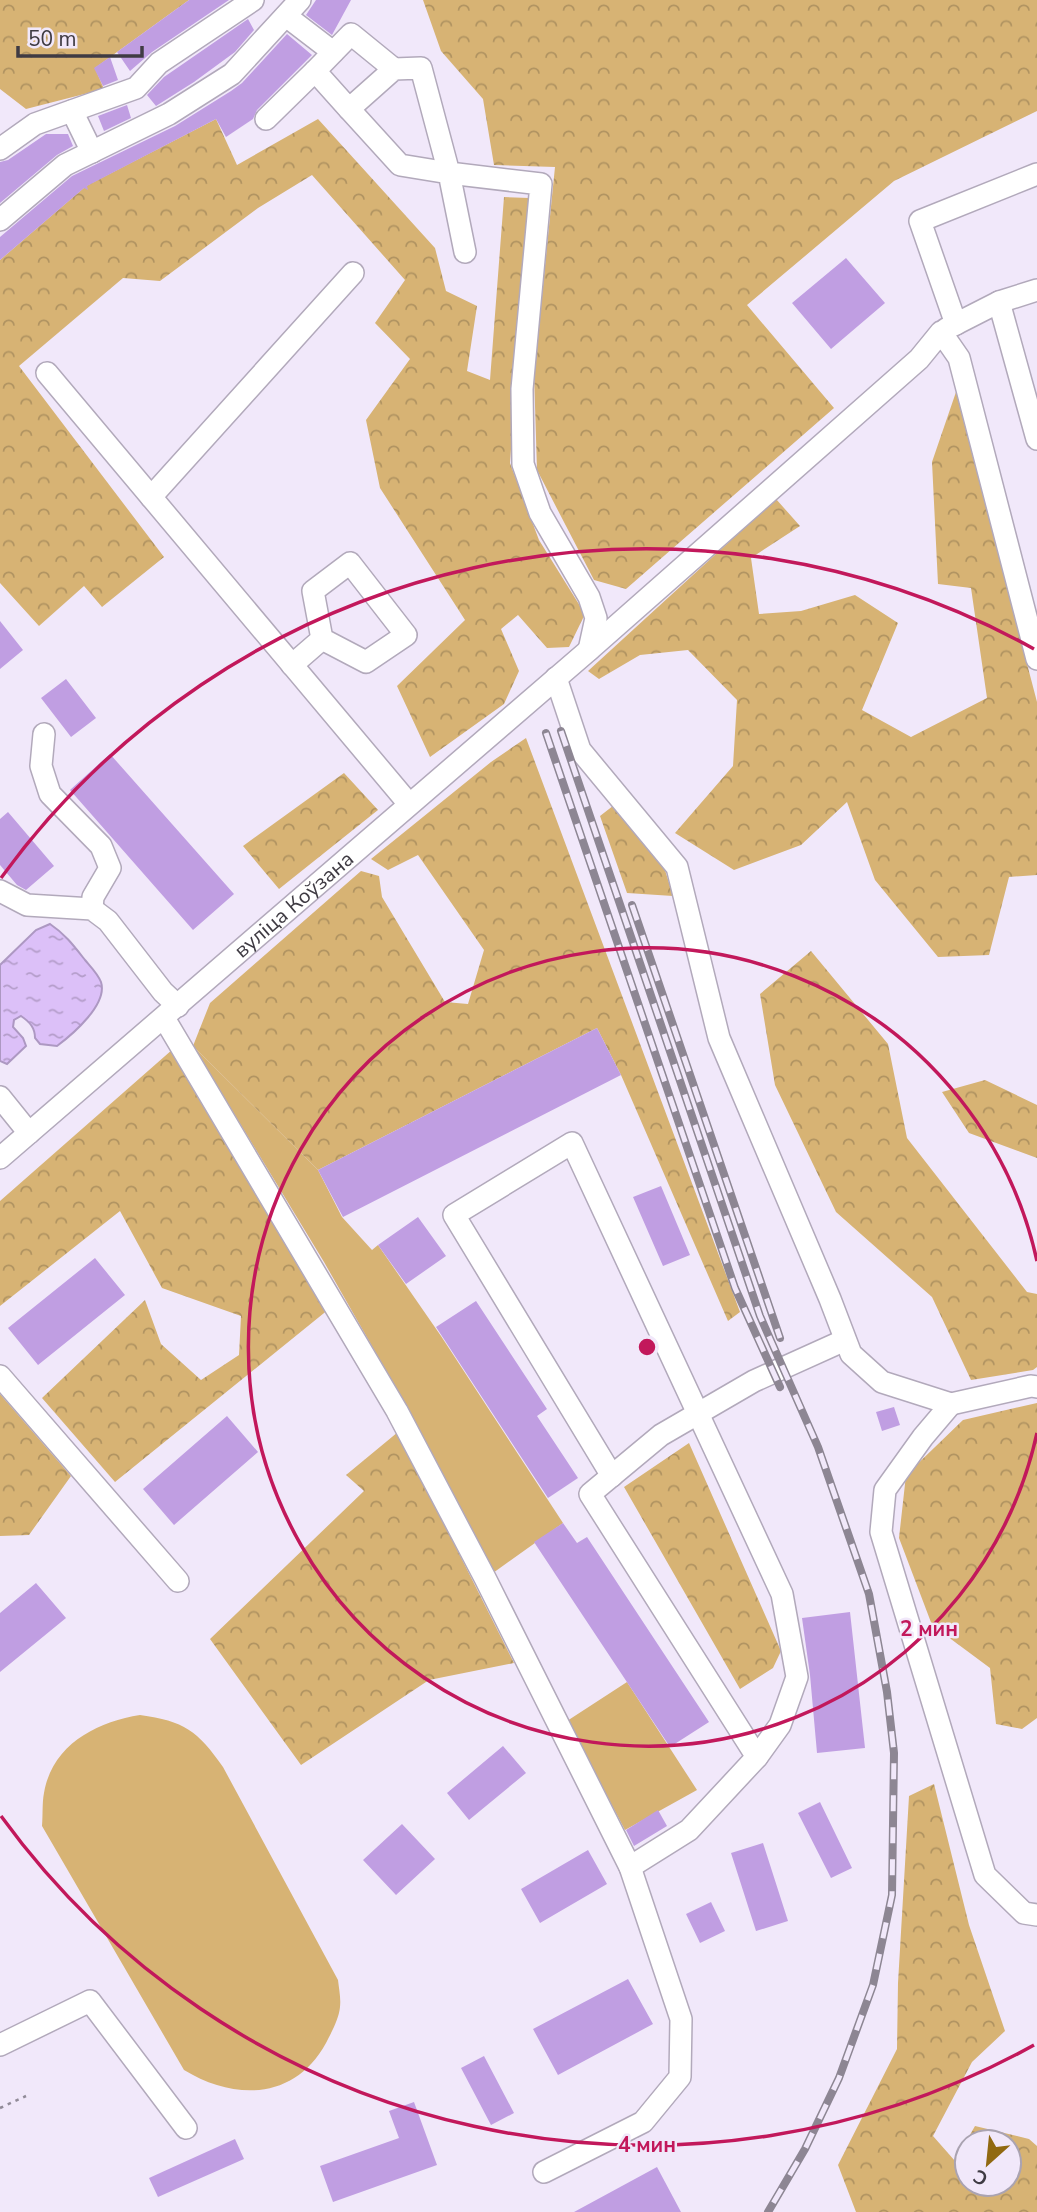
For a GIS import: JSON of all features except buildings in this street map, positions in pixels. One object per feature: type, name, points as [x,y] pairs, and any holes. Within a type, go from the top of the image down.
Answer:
[{"type":"street","points":[[0,149],[35,124],[136,88],[159,63],[253,0]]},
{"type":"street","points":[[0,220],[65,165],[149,124],[232,74],[293,8],[334,52]]},
{"type":"street","points":[[266,119],[351,34],[394,69]]},
{"type":"street","points":[[349,109],[394,69],[421,68],[449,173],[465,252]]},
{"type":"street","points":[[315,71],[400,165],[541,184],[522,389],[523,464],[540,513],[589,597],[596,618],[589,650]]},
{"type":"street","points":[[136,88],[149,124]]},
{"type":"street","points":[[72,111],[92,152]]},
{"type":"street","points":[[1037,174],[920,221],[948,328],[959,358],[1037,659]]},
{"type":"street","points":[[151,497],[353,273]]},
{"type":"street","points":[[948,328],[999,302],[1037,290]]},
{"type":"street","points":[[999,302],[1037,439]]},
{"type":"street","name":"вуліца Коўзана","points":[[0,1158],[589,650],[919,359],[948,328]]},
{"type":"street","points":[[47,373],[409,804]]},
{"type":"street","points":[[350,563],[406,635],[366,663],[321,639],[313,591],[350,563]]},
{"type":"street","points":[[292,665],[321,639]]},
{"type":"street","points":[[556,678],[580,750],[677,867],[719,1038],[851,1354],[882,1382],[951,1404],[1035,1386]]},
{"type":"street","points":[[44,734],[41,766],[50,794],[101,846],[110,868],[93,897],[92,909]]},
{"type":"street","points":[[0,891],[27,905],[92,909],[108,921],[163,992],[171,1012],[397,1411],[485,1578],[630,1867],[681,2019],[680,2077],[643,2122],[544,2172]]},
{"type":"street","points":[[0,1097],[29,1133]]},
{"type":"street","points":[[612,1476],[454,1215],[572,1143],[696,1415],[782,1594],[797,1677],[780,1725],[757,1757],[689,1830],[630,1867]]},
{"type":"street","points":[[757,1757],[590,1493],[661,1436],[696,1415],[754,1381],[845,1340]]},
{"type":"street","points":[[0,1376],[178,1581]]},
{"type":"street","points":[[951,1404],[923,1437],[885,1490],[881,1532],[985,1875],[1024,1913],[1037,1915]]},
{"type":"street","points":[[0,2045],[90,2001],[186,2128]]},
{"type":"path","points":[[0,2108],[26,2096]]},
{"type":"green space","points":[[0,0],[189,0],[95,68],[104,89],[26,109],[0,89]]},
{"type":"green space","points":[[423,0],[1037,0],[1037,111],[894,181],[747,305],[834,408],[626,589],[594,580],[537,470],[534,374],[555,167],[494,165],[483,99],[441,51]]},
{"type":"green space","points":[[216,119],[237,165],[318,119],[435,248],[446,291],[477,306],[467,371],[490,380],[504,197],[529,198],[510,463],[539,540],[585,614],[569,647],[547,648],[518,615],[501,629],[519,671],[504,704],[430,757],[397,686],[465,620],[380,488],[366,420],[410,359],[375,323],[405,280],[312,175],[258,208],[160,281],[123,278],[19,366],[164,557],[102,607],[84,586],[39,626],[0,583],[0,260],[86,186]]},
{"type":"green space","points":[[956,392],[1037,702],[1037,875],[1009,877],[989,955],[938,957],[875,880],[847,802],[801,845],[734,870],[675,833],[733,766],[737,700],[688,650],[640,655],[599,679],[588,671],[776,499],[800,526],[751,558],[759,614],[801,611],[855,595],[898,623],[862,710],[911,737],[987,698],[971,588],[938,584],[932,462]]},
{"type":"green space","points":[[526,738],[740,1312],[728,1321],[621,1075],[597,1028],[318,1170],[193,1046],[210,1003],[361,871],[379,876],[382,897],[445,1002],[468,1004],[484,950],[418,855],[388,870],[371,859],[491,762]]},
{"type":"green space","points":[[344,773],[378,810],[279,889],[243,846]]},
{"type":"green space","points":[[618,802],[665,870],[673,896],[627,893],[600,816]]},
{"type":"green space","points":[[811,951],[888,1044],[907,1138],[1027,1292],[1037,1294],[1037,1367],[1033,1370],[971,1380],[932,1297],[836,1212],[775,1085],[760,994]]},
{"type":"green space","points":[[193,1046],[318,1170],[342,1217],[372,1250],[378,1245],[563,1523],[493,1573],[385,1369],[324,1262]]},
{"type":"green space","points":[[173,1049],[329,1309],[115,1482],[42,1398],[145,1300],[161,1344],[201,1380],[239,1355],[241,1316],[162,1288],[120,1211],[0,1306],[0,1201]]},
{"type":"green space","points":[[985,1080],[1037,1105],[1037,1158],[969,1133],[942,1092]]},
{"type":"green space","points":[[0,1394],[71,1476],[29,1535],[0,1536]]},
{"type":"green space","points":[[1037,1403],[1037,1718],[1022,1729],[996,1724],[990,1668],[932,1625],[899,1538],[906,1475],[963,1420]]},
{"type":"green space","points":[[398,1432],[514,1663],[429,1680],[301,1765],[210,1639],[364,1491],[346,1475]]},
{"type":"green space","points":[[689,1443],[781,1651],[773,1668],[740,1689],[624,1487]]},
{"type":"green space","points":[[627,1682],[697,1790],[625,1830],[567,1721]]},
{"type":"green space","points":[[140,1715],[155,1717],[189,1730],[206,1745],[223,1767],[338,1980],[339,2012],[326,2043],[313,2062],[298,2076],[281,2085],[262,2090],[223,2087],[184,2070],[42,1826],[43,1797],[49,1776],[66,1749],[92,1730]]},
{"type":"green space","points":[[934,1784],[969,1925],[1005,2031],[972,2062],[933,2136],[953,2159],[953,2198],[1023,2198],[1023,2138],[1029,2139],[1037,2146],[1037,2212],[856,2212],[838,2165],[897,2049],[898,1983],[909,1796]]},
{"type":"water","points":[[50,924],[69,940],[98,976],[102,991],[88,1018],[57,1046],[40,1044],[27,1021],[21,1016],[14,1020],[13,1027],[26,1046],[7,1064],[0,1061],[0,965],[36,930]]},
{"type":"railway","points":[[561,731],[760,1316],[818,1447],[869,1594],[887,1692],[894,1753],[892,1895],[873,1985],[839,2078],[805,2149],[768,2212]]},
{"type":"railway","points":[[546,733],[735,1288],[780,1387]]},
{"type":"railway","points":[[632,905],[780,1338]]}]
